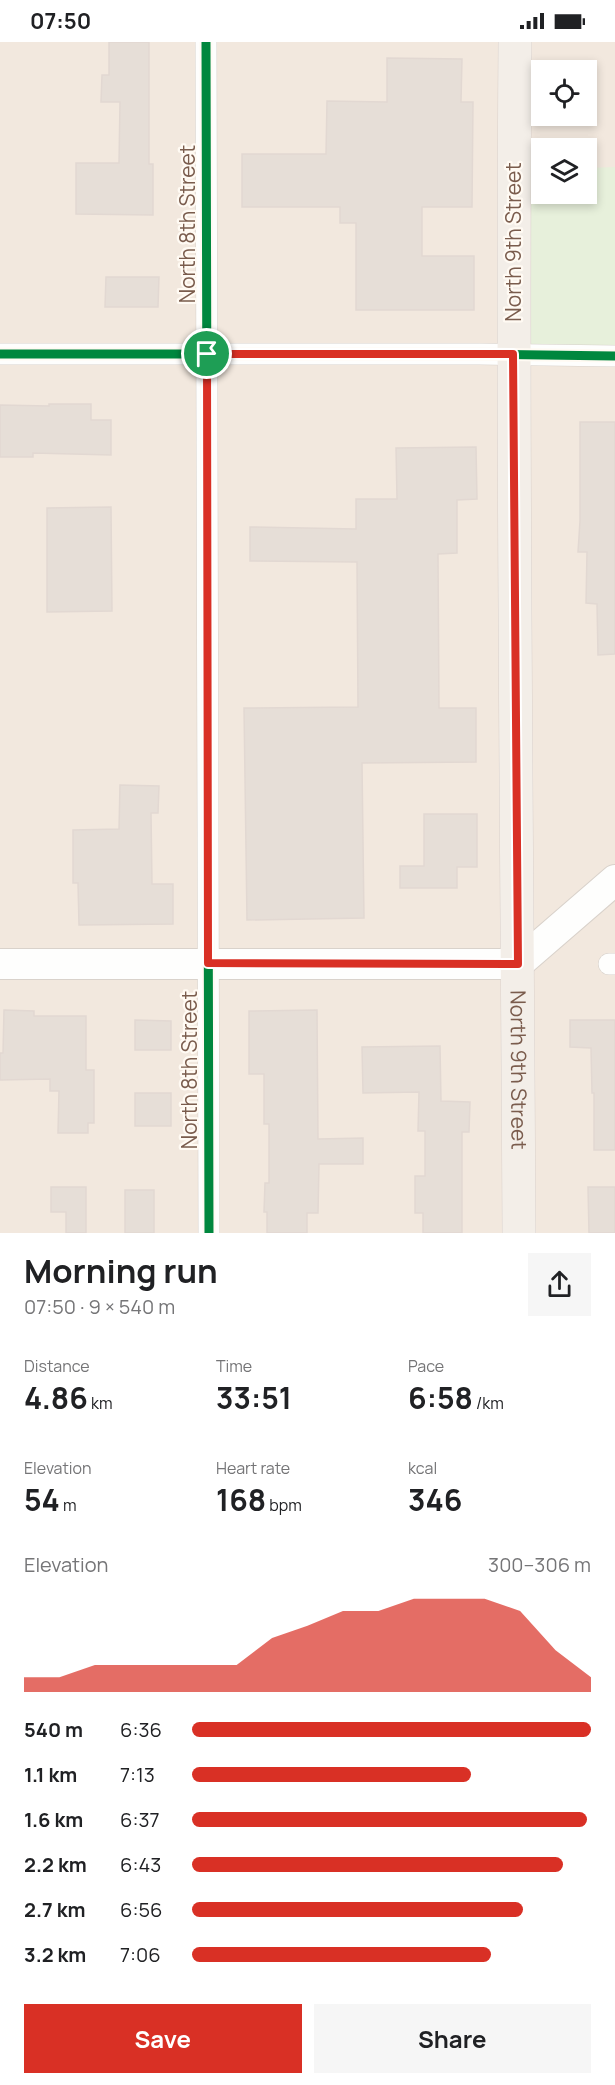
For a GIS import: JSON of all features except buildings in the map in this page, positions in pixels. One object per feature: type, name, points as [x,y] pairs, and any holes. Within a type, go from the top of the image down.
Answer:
[{"type":"main road","name":"North 9th Street","points":[[515,42],[513,354],[519,1233]]},
{"type":"main road","points":[[0,964],[518,964],[615,880]]},
{"type":"street","name":"North 8th Street","points":[[206,42],[208,1233]]},
{"type":"street","points":[[0,354],[615,356]]},
{"type":"shaded area","points":[[0,42],[615,42],[615,1233],[0,1233]]},
{"type":"green space","points":[[615,167],[615,356],[513,354],[514,171],[531,170],[531,204],[597,204],[597,168]]},
{"type":"cycle path","points":[[206,42],[209,1233]]},
{"type":"cycle path","points":[[0,354],[615,356]]},
{"type":"route","points":[[207,354],[513,354],[518,964],[208,963],[207,354]]}]
